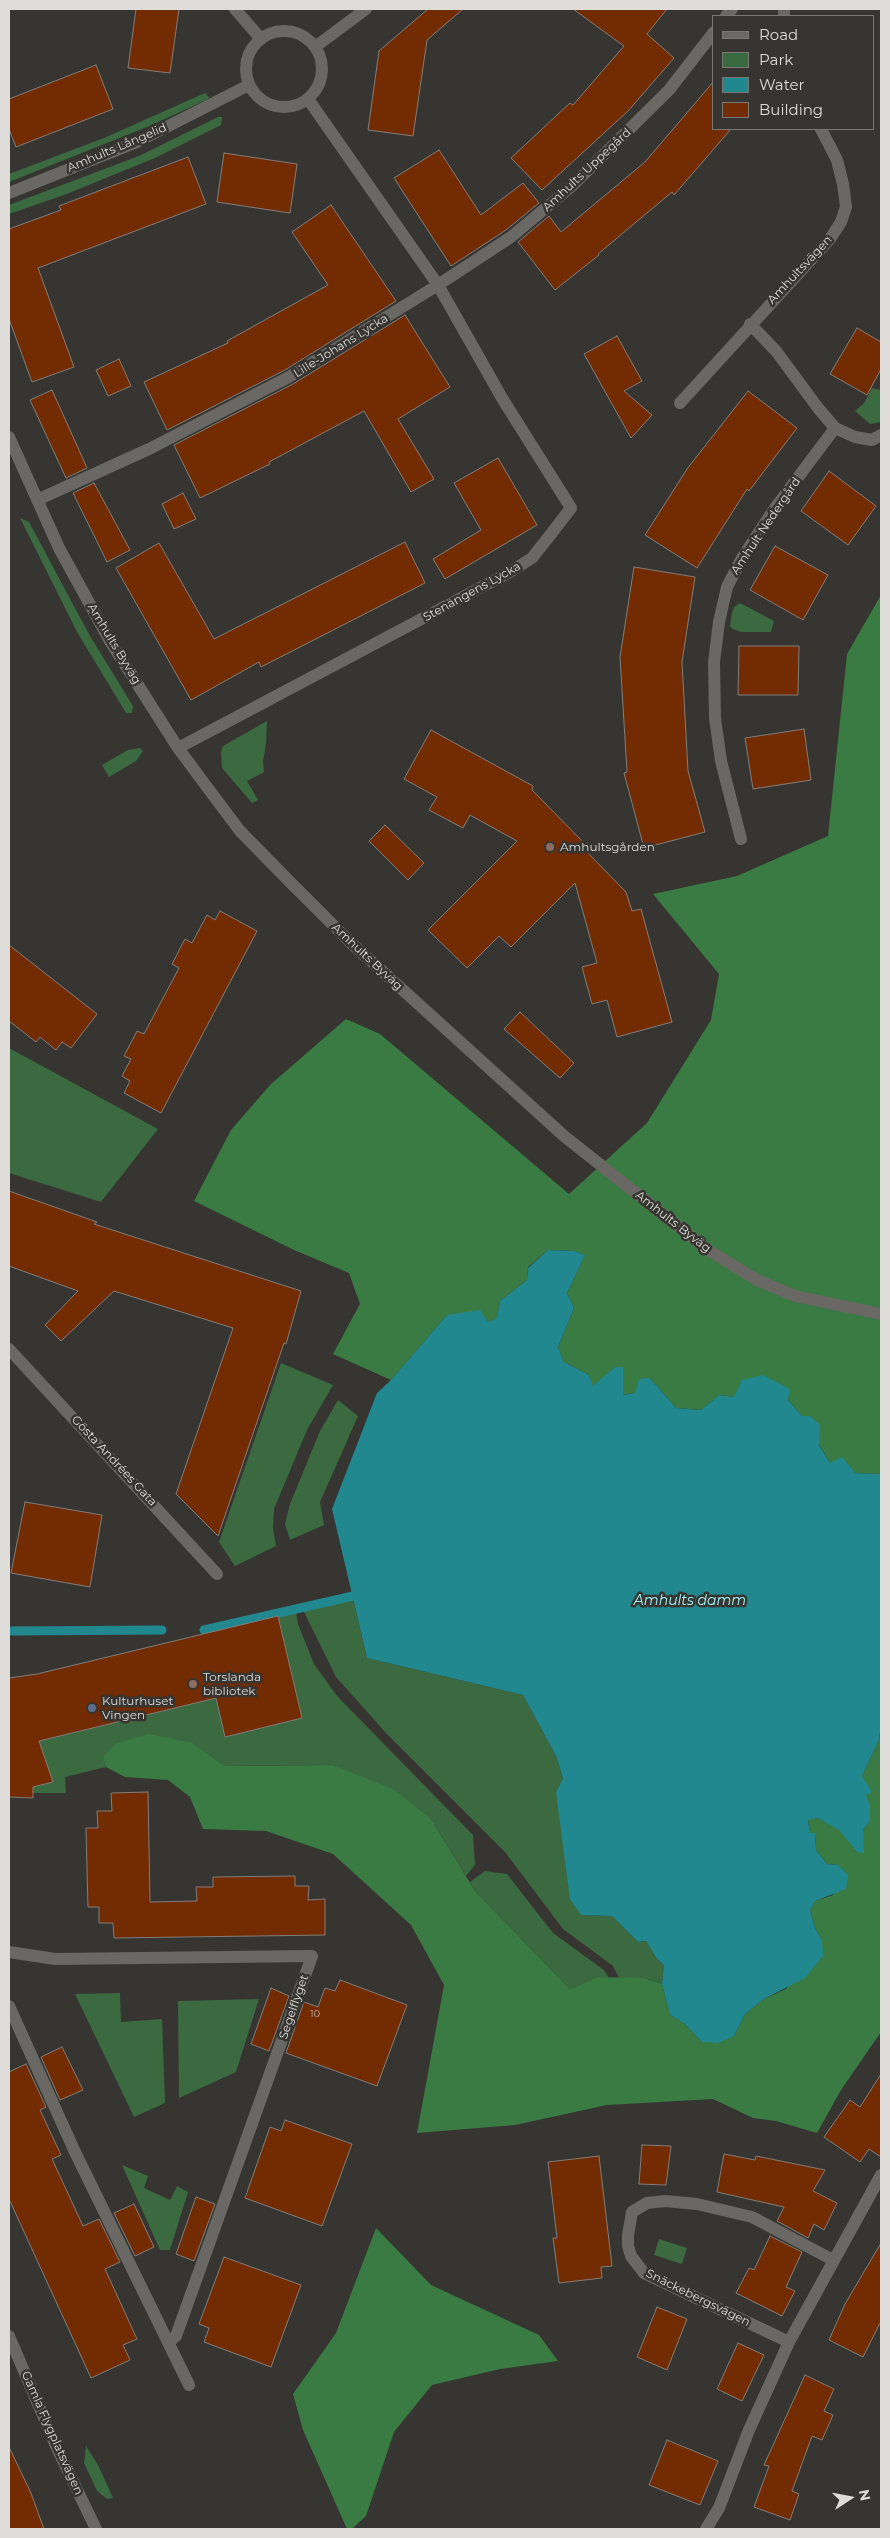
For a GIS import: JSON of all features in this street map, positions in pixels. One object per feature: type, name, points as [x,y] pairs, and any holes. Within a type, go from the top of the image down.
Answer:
[{"type":"street","points":[[235,9],[261,38]]},
{"type":"street","points":[[315,46],[366,9]]},
{"type":"street","points":[[286,31],[299,34],[315,46],[322,63],[322,74],[318,86],[308,99],[291,106],[272,105],[261,100],[250,85],[246,70],[251,50],[261,38],[273,32],[286,31]]},
{"type":"street","name":"Amhults Uppegård","points":[[438,285],[512,237],[572,186],[669,90],[712,35]]},
{"type":"street","name":"Amhults Långelid","points":[[9,193],[137,142],[250,85]]},
{"type":"street","points":[[308,99],[438,285]]},
{"type":"street","name":"Amhultsvägen","points":[[680,403],[750,324],[830,239],[841,222],[846,207],[843,184],[837,160],[821,130]]},
{"type":"street","name":"Lille-Johans Lycka","points":[[37,500],[149,449],[289,378],[438,285]]},
{"type":"street","name":"Stenängens Lycka","points":[[178,748],[510,572],[532,558],[571,508],[502,398],[438,285]]},
{"type":"street","points":[[750,324],[776,351],[835,428],[855,437],[872,440],[881,435]]},
{"type":"street","name":"Amhult Nedergård","points":[[741,839],[721,761],[714,718],[714,662],[719,622],[727,587],[742,558],[775,508],[835,428]]},
{"type":"street","name":"Amhults Byväg","points":[[9,438],[59,548],[110,641],[178,748],[240,831],[291,883],[350,942],[564,1136],[708,1250],[756,1280],[795,1296],[881,1314]]},
{"type":"street","name":"Gösta Andrées Gata","points":[[9,1349],[217,1574]]},
{"type":"street","name":"Segelflyget","points":[[9,1952],[55,1959],[312,1956],[176,2336],[169,2342]]},
{"type":"street","points":[[9,2006],[75,2152],[189,2385]]},
{"type":"street","points":[[706,2529],[719,2508],[749,2430],[789,2342],[881,2175]]},
{"type":"street","name":"Snäckebergsvägen","points":[[789,2342],[644,2273],[631,2256],[628,2246],[632,2212],[647,2203],[665,2201],[697,2204],[752,2217],[833,2260]]},
{"type":"street","name":"Gamla Flygplatsvägen","points":[[9,2336],[56,2446],[96,2529]]},
{"type":"green space","points":[[205,93],[209,97],[208,99],[152,125],[9,182],[9,174],[104,138]]},
{"type":"green space","points":[[218,117],[222,117],[221,125],[155,158],[64,195],[9,214],[9,205],[139,156]]},
{"type":"green space","points":[[872,388],[881,390],[881,422],[870,424],[855,411],[864,403]]},
{"type":"green space","points":[[20,518],[29,522],[90,636],[133,706],[132,713],[126,713],[77,632]]},
{"type":"green space","points":[[881,595],[881,1474],[855,1473],[830,1463],[802,1416],[788,1400],[789,1389],[734,1397],[719,1395],[701,1410],[676,1408],[650,1378],[635,1393],[623,1395],[623,1367],[615,1367],[593,1387],[589,1375],[564,1362],[558,1347],[574,1308],[567,1293],[585,1255],[574,1251],[548,1250],[528,1267],[527,1280],[500,1301],[497,1318],[488,1322],[447,1315],[391,1380],[333,1354],[360,1304],[349,1273],[294,1250],[194,1201],[231,1130],[271,1084],[346,1019],[380,1034],[569,1194],[647,1123],[711,1020],[719,974],[653,894],[737,876],[828,836],[847,654]]},
{"type":"green space","points":[[740,603],[774,621],[771,632],[741,632],[733,629],[730,626],[732,613],[734,607]]},
{"type":"green space","points":[[267,721],[263,761],[264,772],[247,781],[258,800],[252,803],[222,768],[221,752],[223,746]]},
{"type":"green space","points":[[140,748],[143,751],[136,761],[109,777],[102,765],[128,750]]},
{"type":"green space","points":[[9,1048],[158,1129],[101,1202],[9,1173]]},
{"type":"green space","points":[[281,1363],[333,1385],[307,1430],[274,1509],[273,1529],[276,1546],[235,1566],[219,1542]]},
{"type":"green space","points":[[338,1400],[358,1416],[320,1502],[324,1525],[290,1540],[285,1524],[290,1504],[320,1431]]},
{"type":"green space","points":[[353,1599],[367,1658],[523,1695],[556,1756],[563,1778],[556,1792],[581,1915],[612,1916],[638,1942],[646,1941],[657,1959],[664,1965],[662,1984],[644,1978],[619,1978],[613,1966],[563,1929],[505,1852],[386,1733],[336,1677],[303,1610]]},
{"type":"green space","points":[[296,1612],[298,1624],[314,1664],[337,1696],[473,1835],[475,1865],[466,1876],[431,1819],[333,1765],[223,1766],[193,1743],[103,1757],[106,1767],[65,1777],[66,1793],[33,1793],[33,1787],[53,1782],[39,1741],[216,1698],[225,1737],[302,1718],[278,1616]]},
{"type":"green space","points":[[881,1724],[881,2032],[841,2090],[817,2133],[776,2121],[753,2118],[713,2099],[607,2105],[515,2125],[417,2133],[444,1985],[411,1925],[333,1854],[266,1831],[203,1829],[190,1797],[168,1780],[125,1777],[106,1767],[103,1757],[117,1743],[149,1734],[193,1743],[224,1766],[333,1765],[393,1789],[431,1819],[475,1891],[570,1989],[597,1977],[644,1978],[662,1984],[670,2015],[685,2024],[702,2042],[734,2036],[745,2014],[764,1999],[786,1989],[822,1940],[815,1928],[810,1910],[815,1901],[833,1895],[838,1865],[827,1864],[816,1850],[815,1834],[810,1834],[808,1819],[818,1818],[840,1830],[857,1852],[863,1830],[870,1821],[862,1776],[879,1740]]},
{"type":"green space","points":[[485,1871],[507,1874],[553,1933],[604,1970],[609,1978],[597,1977],[570,1989],[475,1891],[470,1882]]},
{"type":"green space","points":[[120,1993],[121,2022],[162,2019],[165,2103],[134,2117],[75,1994]]},
{"type":"green space","points":[[259,1999],[236,2072],[179,2098],[178,2001]]},
{"type":"green space","points":[[122,2165],[148,2176],[144,2188],[170,2200],[177,2186],[188,2192],[170,2250],[160,2250]]},
{"type":"green space","points":[[376,2228],[431,2285],[539,2335],[558,2361],[500,2369],[432,2385],[394,2432],[366,2516],[352,2529],[347,2529],[303,2430],[293,2394],[336,2333]]},
{"type":"green space","points":[[659,2239],[687,2248],[682,2264],[654,2255]]},
{"type":"green space","points":[[86,2446],[98,2465],[113,2498],[107,2499],[97,2491],[84,2463]]},
{"type":"water","name":"Amhults damm","points":[[548,1250],[574,1251],[585,1255],[567,1293],[574,1308],[558,1347],[564,1362],[589,1375],[593,1386],[615,1367],[623,1367],[623,1395],[635,1393],[639,1379],[650,1378],[676,1408],[701,1410],[719,1395],[734,1397],[742,1380],[763,1375],[790,1389],[788,1400],[802,1416],[810,1416],[820,1425],[819,1445],[830,1463],[842,1457],[855,1473],[881,1474],[881,1724],[879,1740],[862,1776],[872,1792],[866,1795],[870,1805],[870,1821],[863,1830],[864,1853],[857,1852],[839,1830],[818,1818],[808,1820],[810,1833],[815,1833],[816,1850],[827,1864],[838,1865],[848,1875],[846,1889],[815,1901],[810,1910],[815,1928],[822,1940],[823,1956],[805,1978],[764,1999],[745,2014],[734,2036],[718,2043],[702,2042],[685,2024],[670,2015],[662,1984],[664,1965],[657,1959],[646,1941],[638,1942],[612,1916],[581,1915],[570,1899],[556,1792],[563,1778],[556,1756],[523,1695],[367,1658],[332,1509],[377,1393],[391,1380],[447,1315],[480,1310],[488,1322],[497,1318],[500,1301],[527,1280],[528,1268]]},
{"type":"building","points":[[136,9],[179,9],[170,73],[128,68]]},
{"type":"building","points":[[428,9],[463,9],[427,40],[413,136],[368,130],[379,51]]},
{"type":"building","points":[[573,9],[667,9],[647,34],[674,58],[628,111],[542,190],[511,158],[570,103],[573,105],[624,46]]},
{"type":"building","points":[[96,65],[113,109],[16,147],[9,129],[9,99]]},
{"type":"building","points":[[712,83],[712,130],[730,130],[674,195],[672,192],[555,290],[518,242],[549,216],[561,232],[645,162]]},
{"type":"building","points":[[439,150],[481,215],[523,183],[539,203],[506,230],[451,266],[394,178]]},
{"type":"building","points":[[224,153],[297,164],[290,213],[217,202]]},
{"type":"building","points":[[188,157],[206,204],[38,268],[74,367],[32,382],[9,319],[9,229],[61,210],[59,206]]},
{"type":"building","points":[[331,205],[396,301],[285,370],[167,430],[144,382],[228,343],[227,341],[328,285],[292,232]]},
{"type":"building","points":[[405,315],[450,387],[398,419],[434,479],[411,492],[364,411],[269,462],[270,464],[200,498],[174,445],[293,384]]},
{"type":"building","points":[[857,328],[881,342],[881,369],[867,395],[830,374]]},
{"type":"building","points":[[617,336],[642,381],[624,391],[652,415],[631,438],[584,354]]},
{"type":"building","points":[[119,359],[131,386],[108,396],[96,370]]},
{"type":"building","points":[[52,390],[87,468],[66,478],[30,400]]},
{"type":"building","points":[[748,391],[797,428],[749,491],[747,489],[697,568],[645,535],[687,469]]},
{"type":"building","points":[[498,458],[537,525],[445,579],[433,559],[481,530],[454,483]]},
{"type":"building","points":[[829,471],[876,506],[848,545],[801,511]]},
{"type":"building","points":[[94,483],[130,550],[107,562],[73,493]]},
{"type":"building","points":[[183,493],[196,519],[174,529],[162,504]]},
{"type":"building","points":[[405,542],[425,583],[261,667],[259,662],[191,700],[116,568],[159,543],[214,639]]},
{"type":"building","points":[[775,546],[828,575],[803,620],[750,590]]},
{"type":"building","points":[[634,567],[695,577],[682,662],[688,771],[705,832],[644,848],[624,773],[627,772],[620,657]]},
{"type":"building","points":[[739,646],[799,646],[798,695],[738,695]]},
{"type":"building","points":[[804,729],[811,780],[753,789],[745,738]]},
{"type":"building","points":[[431,730],[533,786],[532,790],[588,847],[585,850],[626,892],[632,911],[641,909],[672,1022],[617,1037],[607,1000],[592,1004],[582,967],[597,963],[575,883],[511,947],[499,936],[467,968],[428,930],[517,841],[470,815],[463,828],[429,810],[437,797],[404,779]]},
{"type":"building","points":[[385,825],[424,863],[408,880],[369,841]]},
{"type":"building","points":[[220,911],[257,931],[161,1113],[124,1093],[130,1081],[122,1076],[131,1059],[124,1056],[137,1031],[144,1034],[179,968],[172,964],[185,939],[192,943],[207,915],[215,920]]},
{"type":"building","points":[[9,945],[97,1014],[71,1048],[62,1042],[56,1050],[40,1037],[36,1042],[9,1021]]},
{"type":"building","points":[[520,1012],[574,1063],[560,1078],[504,1029]]},
{"type":"building","points":[[9,1191],[97,1222],[94,1224],[301,1291],[286,1344],[284,1343],[218,1536],[176,1494],[233,1328],[114,1291],[61,1341],[45,1325],[78,1291],[9,1266]]},
{"type":"building","points":[[25,1502],[102,1515],[90,1587],[11,1573]]},
{"type":"building","name":"Kulturhuset Vingen","points":[[278,1616],[302,1718],[225,1737],[216,1698],[39,1741],[53,1782],[33,1787],[33,1798],[9,1797],[9,1678],[37,1674]]},
{"type":"building","points":[[148,1792],[150,1902],[197,1901],[196,1887],[213,1887],[213,1877],[295,1876],[295,1886],[309,1886],[308,1900],[325,1899],[325,1935],[114,1938],[113,1923],[99,1923],[99,1907],[88,1907],[86,1828],[98,1828],[97,1811],[112,1811],[111,1793]]},
{"type":"building","points":[[340,1980],[407,2005],[377,2086],[286,2053],[304,2002],[318,2007],[325,1988],[335,1991]]},
{"type":"building","points":[[271,1988],[289,1996],[269,2051],[251,2044]]},
{"type":"building","points":[[62,2047],[83,2090],[60,2100],[41,2057]]},
{"type":"building","points":[[26,2064],[46,2107],[40,2110],[61,2155],[52,2159],[83,2226],[99,2219],[120,2262],[105,2269],[137,2339],[123,2345],[130,2360],[91,2378],[9,2199],[9,2072]]},
{"type":"building","points":[[881,2074],[881,2157],[869,2149],[860,2162],[824,2137],[850,2100],[860,2107]]},
{"type":"building","points":[[285,2120],[352,2144],[322,2226],[245,2198],[270,2127],[281,2131]]},
{"type":"building","points":[[642,2145],[671,2146],[666,2185],[639,2184]]},
{"type":"building","points":[[724,2154],[755,2160],[756,2156],[825,2170],[813,2191],[837,2203],[824,2230],[814,2224],[808,2238],[777,2221],[784,2207],[717,2192]]},
{"type":"building","points":[[599,2156],[612,2266],[601,2267],[602,2278],[559,2283],[553,2238],[557,2238],[548,2162]]},
{"type":"building","points":[[196,2197],[215,2204],[194,2261],[176,2254]]},
{"type":"building","points":[[134,2204],[154,2247],[135,2256],[114,2213]]},
{"type":"building","points":[[770,2236],[802,2252],[786,2287],[795,2291],[782,2316],[736,2293],[749,2268],[754,2270]]},
{"type":"building","points":[[881,2243],[881,2321],[863,2357],[829,2340],[845,2304]]},
{"type":"building","points":[[224,2257],[301,2285],[271,2367],[204,2342],[209,2328],[199,2324]]},
{"type":"building","points":[[657,2307],[687,2319],[667,2370],[637,2357]]},
{"type":"building","points":[[738,2343],[764,2355],[742,2401],[717,2389]]},
{"type":"building","points":[[805,2375],[834,2389],[824,2411],[833,2415],[822,2440],[812,2436],[792,2491],[799,2494],[790,2520],[754,2507],[769,2466],[764,2465]]},
{"type":"building","points":[[667,2440],[718,2461],[700,2505],[649,2485]]},
{"type":"building","points":[[9,2447],[31,2493],[44,2529],[9,2529]]},
{"type":"waterway","points":[[204,1630],[353,1596]]},
{"type":"waterway","points":[[9,1631],[162,1630]]},
{"type":"place","name":"Amhultsgården","points":[[550,847]]},
{"type":"place","name":"Torslanda bibliotek","points":[[193,1684]]},
{"type":"place","name":"Kulturhuset Vingen","points":[[92,1708]]}]
